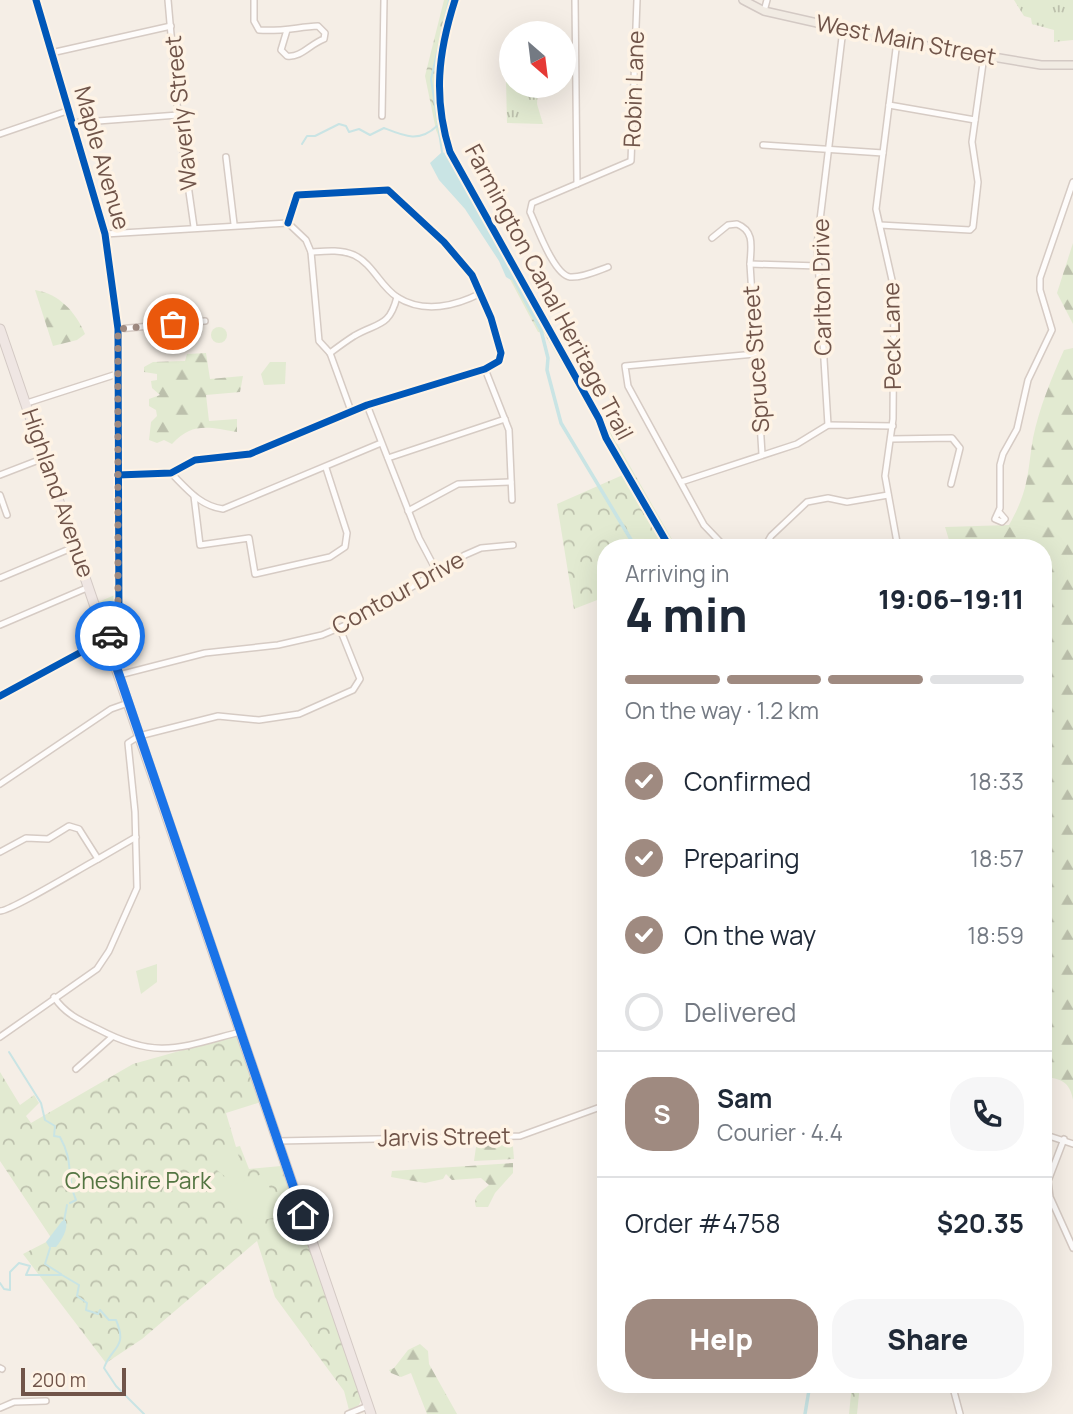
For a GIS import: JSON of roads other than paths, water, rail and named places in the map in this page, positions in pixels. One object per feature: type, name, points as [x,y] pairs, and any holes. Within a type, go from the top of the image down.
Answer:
[{"type":"highway","name":"Highland Avenue","points":[[1,334],[27,402],[369,1410]]},
{"type":"main road","name":"West Main Street","points":[[743,0],[764,11],[897,41],[1041,65],[1073,65]]},
{"type":"street","name":"Maple Avenue","points":[[36,0],[105,233],[118,329],[118,624],[107,639]]},
{"type":"street","name":"Waverly Street","points":[[168,0],[178,115],[194,227]]},
{"type":"street","points":[[254,0],[254,21],[259,30],[318,26],[325,33],[324,39],[308,45],[301,55],[293,57],[287,56],[281,50],[287,30]]},
{"type":"street","points":[[383,116],[384,0]]},
{"type":"street","points":[[575,0],[577,184],[532,203],[530,212],[558,272],[568,277],[579,276],[608,267]]},
{"type":"street","name":"Robin Lane","points":[[577,184],[631,160],[637,0]]},
{"type":"street","points":[[764,11],[767,0]]},
{"type":"street","points":[[51,52],[171,26]]},
{"type":"street","name":"Carlton Drive","points":[[828,425],[819,266],[819,215],[843,29]]},
{"type":"street","name":"Peck Lane","points":[[896,539],[885,470],[892,426],[894,289],[876,209],[897,41]]},
{"type":"street","points":[[880,225],[970,230],[973,227],[978,182],[972,142],[984,56]]},
{"type":"street","points":[[890,105],[975,120]]},
{"type":"street","points":[[0,134],[67,111]]},
{"type":"street","points":[[71,123],[178,115]]},
{"type":"street","points":[[763,145],[883,153]]},
{"type":"street","points":[[226,156],[234,224]]},
{"type":"street","points":[[999,512],[999,465],[1020,422],[1027,381],[1052,330],[1040,290],[1040,278],[1073,182]]},
{"type":"street","points":[[118,475],[171,473],[195,460],[261,451],[351,411],[485,369],[499,361],[501,353],[481,293],[458,256],[388,190],[297,195],[288,223]]},
{"type":"street","points":[[105,233],[288,223],[306,240],[311,253],[319,341],[330,353],[351,411]]},
{"type":"street","name":"Spruce Street","points":[[712,238],[728,225],[744,227],[752,240],[750,264],[762,454]]},
{"type":"street","points":[[311,253],[332,250],[362,259],[397,297],[419,304],[442,306],[463,302],[481,293]]},
{"type":"street","points":[[750,264],[819,266]]},
{"type":"street","points":[[330,353],[353,336],[387,321],[393,313],[397,297]]},
{"type":"street","points":[[118,329],[205,321]]},
{"type":"street","points":[[717,539],[704,525],[628,386],[625,366],[755,354]]},
{"type":"street","points":[[485,369],[505,419],[511,449],[512,500]]},
{"type":"street","points":[[27,402],[117,374]]},
{"type":"street","points":[[367,405],[408,511],[437,572]]},
{"type":"street","points":[[388,458],[505,419]]},
{"type":"street","points":[[681,482],[797,444],[828,425],[892,426]]},
{"type":"street","points":[[891,439],[952,438],[960,448],[951,484]]},
{"type":"street","points":[[171,473],[194,496],[212,508],[234,507],[381,443]]},
{"type":"street","points":[[0,475],[44,458]]},
{"type":"street","points":[[194,496],[200,545],[249,538],[255,574],[330,557],[345,547],[347,533],[326,468]]},
{"type":"street","points":[[408,511],[458,484],[511,482]]},
{"type":"street","points":[[0,495],[7,515]]},
{"type":"street","points":[[769,539],[807,502],[828,498],[847,502],[888,495]]},
{"type":"street","name":"Contour Drive","points":[[120,675],[205,653],[278,645],[340,629],[481,548],[513,545]]},
{"type":"street","points":[[0,578],[74,547]]},
{"type":"street","points":[[0,625],[89,587]]},
{"type":"street","points":[[0,1037],[97,969],[109,951],[136,892],[136,837],[127,747],[139,736],[218,716],[259,720],[299,714],[353,690],[360,679],[340,629]]},
{"type":"street","points":[[0,696],[107,639]]},
{"type":"street","points":[[0,784],[111,709],[128,703]]},
{"type":"street","points":[[0,852],[26,838],[48,839],[69,827],[79,829],[98,859]]},
{"type":"street","points":[[0,911],[10,909],[55,880],[136,837]]},
{"type":"street","points":[[54,997],[73,1017],[137,1047],[160,1051],[240,1031]]},
{"type":"street","points":[[76,1069],[112,1037]]},
{"type":"street","name":"Jarvis Street","points":[[278,1141],[520,1136],[597,1108]]},
{"type":"street","points":[[1052,1136],[1073,1144]]},
{"type":"street","points":[[1052,1170],[1064,1139]]},
{"type":"street","points":[[1052,1201],[1073,1248]]},
{"type":"street","points":[[954,1393],[960,1414]]},
{"type":"street","points":[[0,1408],[14,1402],[46,1401]]},
{"type":"street","points":[[348,1414],[369,1410]]},
{"type":"water","points":[[442,152],[450,155],[517,276],[511,280],[506,277],[499,261],[465,209],[439,180],[430,163]]},
{"type":"water","points":[[62,1221],[66,1221],[66,1224],[62,1238],[56,1247],[49,1247],[46,1242]]},
{"type":"waterway","points":[[442,152],[431,79],[449,0]]},
{"type":"waterway","points":[[302,144],[307,136],[315,136],[339,124],[346,126],[349,132],[359,129],[370,135],[384,128],[411,136],[424,135],[437,126]]},
{"type":"waterway","points":[[512,276],[541,330],[548,358],[547,370],[561,423],[631,539]]},
{"type":"waterway","points":[[9,1052],[41,1103],[45,1120],[55,1126],[54,1136],[60,1137],[65,1146],[76,1200],[70,1203]]},
{"type":"waterway","points":[[64,1221],[67,1205]]},
{"type":"waterway","points":[[50,1248],[45,1264],[61,1274]]},
{"type":"waterway","points":[[0,1283],[4,1289],[10,1290],[10,1272],[19,1263],[30,1266],[26,1275],[62,1275],[79,1285],[77,1296],[87,1303],[86,1310],[98,1314],[100,1310],[109,1320],[116,1320],[120,1342],[104,1368],[116,1386],[144,1414]]},
{"type":"waterway","points":[[805,1414],[808,1393]]},
{"type":"park label","name":"Cheshire Park","points":[[138,1181]]}]
